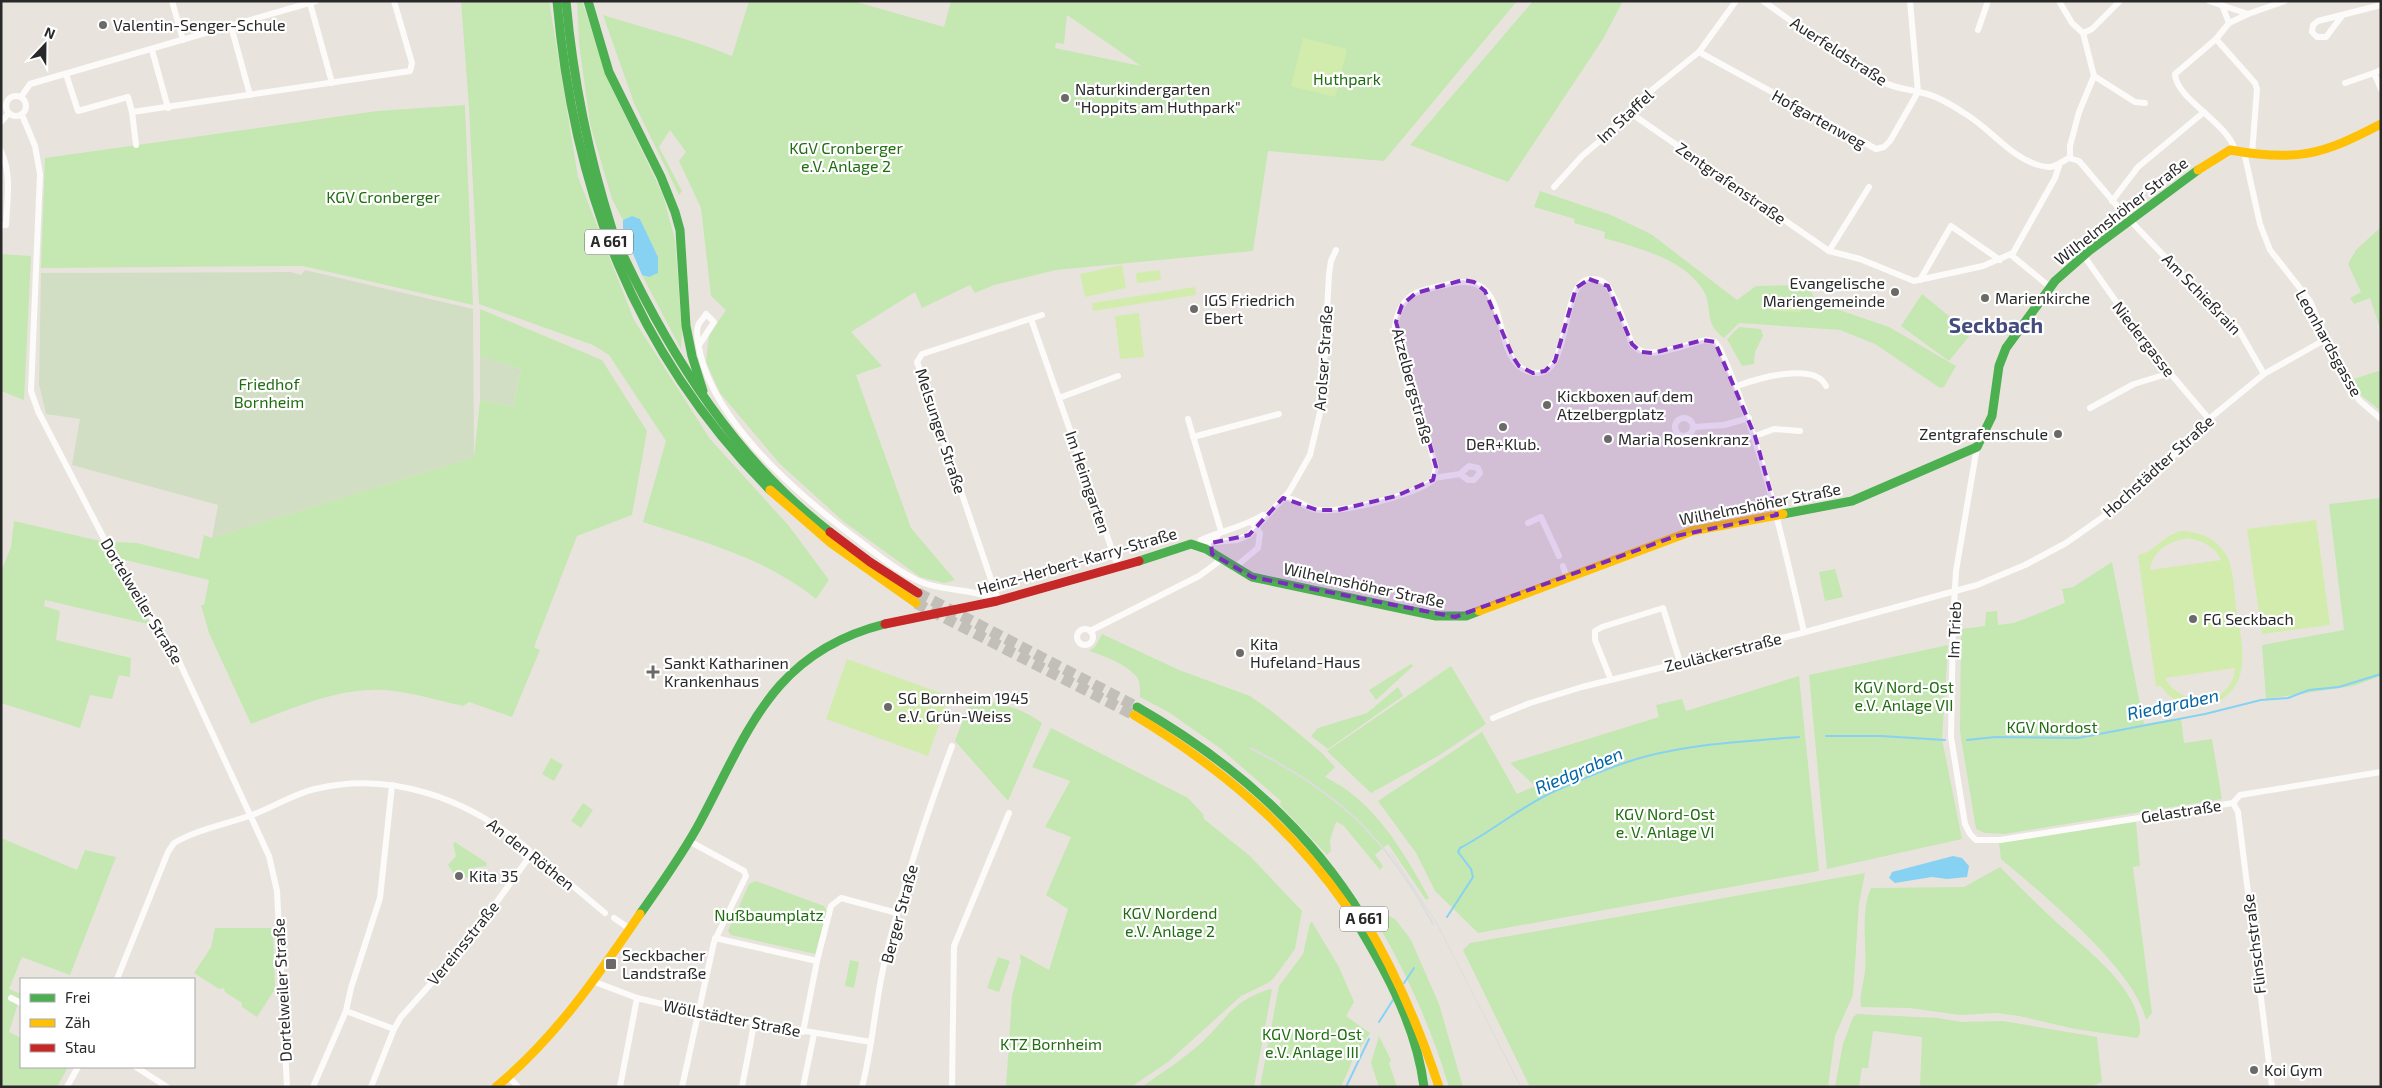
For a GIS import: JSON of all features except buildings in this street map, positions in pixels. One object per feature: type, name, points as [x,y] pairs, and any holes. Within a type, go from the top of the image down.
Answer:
[{"type":"main road","name":"A 661","points":[[557,1],[569,100],[591,190],[614,255],[630,293],[656,342],[705,415],[755,474],[832,545],[917,598],[807,514],[761,470],[707,402],[664,337],[614,234],[583,127],[573,69],[566,1]]},
{"type":"main road","points":[[588,1],[600,46],[613,82],[663,179],[676,212],[680,230],[689,344],[707,402]]},
{"type":"main road","name":"Wilhelmshöher Straße","points":[[1234,568],[1252,577],[1446,618],[1466,616],[1692,531],[1852,501],[1977,447],[1992,416],[1999,366],[2004,352],[2050,287],[2084,256],[2202,167],[2230,150],[2288,157],[2318,153],[2345,143],[2381,124]]},
{"type":"main road","name":"Heinz-Herbert-Karry-Straße","points":[[689,841],[739,744],[776,688],[810,657],[837,641],[863,630],[998,600],[1118,567],[1191,544],[1198,545],[1234,568]]},
{"type":"main road","name":"A 661","points":[[1136,711],[1204,758],[1273,812],[1354,917],[1387,976],[1422,1047],[1439,1087]]},
{"type":"main road","points":[[496,1087],[548,1040],[595,982],[689,841]]},
{"type":"main road","name":"A 661","points":[[1422,1047],[1424,1087]]},
{"type":"street","points":[[172,1],[183,40]]},
{"type":"street","points":[[132,112],[410,71],[412,63],[394,1]]},
{"type":"street","name":"Im Staffel","points":[[1554,187],[1582,156],[1632,114],[1632,106],[1699,52],[1736,1]]},
{"type":"street","name":"Auerfeldstraße","points":[[1763,1],[1873,76],[1893,87],[1918,92],[1949,104],[1976,120],[2025,160],[2042,166],[2059,166]]},
{"type":"street","points":[[1910,1],[1918,92]]},
{"type":"street","points":[[1978,30],[1988,1]]},
{"type":"street","points":[[2050,287],[2011,255],[2055,178],[2059,166],[2070,158],[2070,146],[2080,112],[2094,76],[2083,33],[2077,29],[2059,1]]},
{"type":"street","points":[[2083,33],[2092,29],[2120,1]]},
{"type":"street","points":[[2210,1],[2248,14]]},
{"type":"street","points":[[2244,152],[2183,90],[2175,74],[2216,39],[2229,24],[2248,14],[2285,1]]},
{"type":"street","points":[[22,97],[30,84],[313,2],[332,83]]},
{"type":"street","points":[[2222,5],[2229,24]]},
{"type":"street","points":[[2342,16],[2326,37],[2317,37],[2312,32],[2313,25],[2318,21],[2381,5]]},
{"type":"street","points":[[231,26],[250,96]]},
{"type":"street","points":[[2216,39],[2255,83],[2257,89],[2244,152]]},
{"type":"street","points":[[152,50],[168,108]]},
{"type":"street","name":"Hofgartenweg","points":[[1699,52],[1876,149],[1884,147],[1890,142],[1918,92]]},
{"type":"street","points":[[2345,83],[2378,72],[2381,89]]},
{"type":"street","points":[[66,74],[78,110],[128,97],[136,145]]},
{"type":"street","points":[[2094,76],[2135,102],[2145,104]]},
{"type":"street","points":[[22,97],[26,106],[22,115],[16,117],[8,114],[4,99],[22,97]]},
{"type":"street","points":[[2112,201],[2138,167],[2204,112]]},
{"type":"street","points":[[1,122],[8,114]]},
{"type":"street","name":"Zentgrafenstraße","points":[[1632,114],[1829,251],[1860,259],[1908,279],[1920,280],[1983,266],[2011,255]]},
{"type":"street","name":"Dortelweiler Straße","points":[[22,115],[35,146],[40,174],[31,391],[112,556],[178,659],[269,856],[276,884],[286,1087]]},
{"type":"street","points":[[1,151],[7,168],[8,179],[6,225],[1,225]]},
{"type":"street","name":"Leonhardsgasse","points":[[2244,152],[2260,224],[2267,244],[2281,266],[2310,301],[2326,339],[2352,391],[2360,401],[2381,419]]},
{"type":"street","name":"Am Schießrain","points":[[2070,158],[2082,163],[2112,201],[2208,302],[2237,327],[2264,374]]},
{"type":"street","points":[[1829,251],[1869,187]]},
{"type":"street","points":[[1920,280],[1951,226],[2000,260]]},
{"type":"street","name":"Arolser Straße","points":[[1191,544],[1243,538],[1254,524],[1289,492],[1306,461],[1315,437],[1322,404],[1329,274],[1336,250]]},
{"type":"street","name":"Niedergasse","points":[[2084,256],[2123,313],[2209,419]]},
{"type":"street","name":"Atzelbergstraße","points":[[1434,478],[1436,467],[1395,327],[1397,314],[1402,305],[1411,296],[1422,291],[1463,280],[1474,282],[1482,286],[1493,302],[1513,357],[1525,370],[1538,373],[1550,367],[1558,355],[1579,284],[1589,279],[1599,280],[1605,283],[1610,290],[1632,344],[1638,350],[1648,354],[1703,340],[1713,341],[1720,348],[1737,386],[1755,436],[1777,515],[1804,632]]},
{"type":"street","name":"Melsunger Straße","points":[[998,600],[918,362],[922,354],[1042,315]]},
{"type":"street","name":"Im Heimgarten","points":[[1031,319],[1118,567]]},
{"type":"street","name":"Hochstädter Straße","points":[[1955,591],[1988,581],[2024,566],[2066,543],[2098,520],[2155,473],[2186,445],[2209,419],[2264,374],[2326,339]]},
{"type":"street","points":[[699,345],[710,380],[734,421],[776,469],[814,505],[913,579],[937,587],[982,593],[998,600]]},
{"type":"street","points":[[1737,386],[1778,375],[1795,373],[1817,377],[1823,380],[1826,386]]},
{"type":"street","points":[[2090,408],[2127,388],[2170,373]]},
{"type":"street","points":[[1059,398],[1118,376]]},
{"type":"street","points":[[1193,438],[1279,414]]},
{"type":"street","points":[[1693,426],[1724,425],[1749,418]]},
{"type":"street","points":[[1188,419],[1221,531]]},
{"type":"street","points":[[1755,436],[1774,429],[1800,431]]},
{"type":"street","name":"Im Trieb","points":[[1976,840],[1970,834],[1965,824],[1951,736],[1956,571],[1977,447]]},
{"type":"street","points":[[1283,498],[1293,499],[1316,510],[1338,510],[1411,491],[1426,485],[1434,478],[1460,474]]},
{"type":"street","points":[[1528,522],[1541,517],[1558,556]]},
{"type":"street","points":[[1191,544],[1221,531],[1254,524],[1261,538],[1258,548],[1234,568]]},
{"type":"street","points":[[1212,554],[1210,548],[1221,531]]},
{"type":"street","points":[[1090,631],[1199,576],[1221,560]]},
{"type":"street","points":[[1563,566],[1567,578]]},
{"type":"street","name":"Zeuläckerstraße","points":[[1493,718],[1557,694],[1804,632],[1955,591]]},
{"type":"street","points":[[1610,680],[1595,640],[1595,631],[1662,608],[1680,662]]},
{"type":"street","name":"Berger Straße","points":[[862,1087],[872,1042],[885,962],[897,913],[930,805],[952,746]]},
{"type":"street","name":"Gelastraße","points":[[1976,840],[2000,840],[2233,803],[2240,795],[2381,772]]},
{"type":"street","name":"An den Röthen","points":[[117,978],[168,852],[174,843],[251,815],[314,789],[356,783],[392,785],[428,792],[465,807],[500,827],[529,850],[530,856],[536,855],[605,913]]},
{"type":"street","points":[[314,1087],[346,1011],[351,988],[380,898],[392,785]]},
{"type":"street","name":"Flinschstraße","points":[[2233,803],[2238,812],[2272,1087]]},
{"type":"street","points":[[952,1087],[954,946],[1009,813]]},
{"type":"street","points":[[682,1087],[697,1012],[715,938],[746,876],[744,871],[689,841]]},
{"type":"street","name":"Vereinsstraße","points":[[371,1087],[394,1029],[401,1017],[464,947],[530,856]]},
{"type":"street","points":[[803,1032],[817,961],[832,906],[841,898],[897,913]]},
{"type":"street","points":[[614,918],[630,929]]},
{"type":"street","points":[[715,938],[817,961]]},
{"type":"street","name":"Wöllstädter Straße","points":[[595,982],[637,998],[697,1012],[754,1024],[872,1042]]},
{"type":"street","points":[[11,998],[20,1002]]},
{"type":"street","points":[[620,1087],[637,998]]},
{"type":"street","points":[[346,1011],[394,1029]]},
{"type":"street","points":[[742,1087],[754,1024]]},
{"type":"street","points":[[803,1087],[814,1034]]},
{"type":"street","points":[[67,1087],[77,1068]]},
{"type":"street","points":[[138,1068],[167,1087]]},
{"type":"street","points":[[509,1077],[518,1087]]},
{"type":"highlighted area","points":[[1589,279],[1608,286],[1632,344],[1641,352],[1653,353],[1703,340],[1715,342],[1755,436],[1777,515],[1676,536],[1455,617],[1252,577],[1212,554],[1211,543],[1249,535],[1283,498],[1317,510],[1338,510],[1396,496],[1433,480],[1436,467],[1396,322],[1402,305],[1416,293],[1463,280],[1474,282],[1485,291],[1513,357],[1519,366],[1533,373],[1545,371],[1555,361],[1576,288]]},
{"type":"green space","points":[[461,1],[549,1],[578,177],[634,320],[710,439],[789,526],[829,580],[816,599],[776,572],[755,562],[711,544],[643,522],[666,441],[609,355],[593,345],[479,304],[469,108]]},
{"type":"green space","points":[[577,1],[582,1],[609,82],[663,195],[675,240],[682,333],[681,349],[642,275],[649,277],[658,257],[640,219],[632,216],[623,220],[612,199],[590,124],[579,43]]},
{"type":"green space","name":"KGV Cronberger e.V. Anlage 2","points":[[749,1],[853,1],[944,27],[951,1],[1517,1],[1384,161],[1268,151],[1253,251],[1056,270],[994,285],[975,293],[970,285],[922,308],[915,292],[851,332],[882,366],[856,375],[911,528],[955,580],[945,583],[920,577],[844,522],[780,464],[720,393],[706,362],[709,335],[726,310],[711,296],[701,208],[679,161],[686,152],[670,130],[659,147],[682,191],[679,195],[634,103],[603,15],[684,39],[732,56]],"holes":[[[1067,15],[1141,66],[1055,48],[1056,43],[1064,44]]]},
{"type":"green space","points":[[1533,1],[1623,1],[1603,39],[1508,182],[1410,145]]},
{"type":"green space","points":[[1303,38],[1347,49],[1335,97],[1291,86]]},
{"type":"green space","name":"KGV Cronberger","points":[[465,105],[473,305],[303,266],[41,268],[45,158],[377,111]]},
{"type":"green space","points":[[1540,191],[1611,215],[1651,234],[1737,300],[1756,286],[1808,285],[1816,302],[1889,327],[1956,366],[1944,387],[1940,388],[1875,344],[1840,330],[1739,323],[1724,338],[1713,326],[1703,290],[1684,270],[1672,262],[1645,250],[1604,238],[1605,232],[1574,223],[1575,219],[1534,207]]},
{"type":"green space","points":[[2381,227],[2381,331],[2370,298],[2354,304],[2350,298],[2361,292],[2348,264],[2356,250]]},
{"type":"green space","points":[[1,254],[31,256],[24,400],[1,391]]},
{"type":"green space","points":[[1122,265],[1126,288],[1085,297],[1080,274]]},
{"type":"green space","name":"Friedhof Bornheim","points":[[305,270],[473,309],[474,457],[212,538],[218,505],[72,465],[80,419],[46,414],[39,384],[41,273],[291,272],[301,275]]},
{"type":"green space","points":[[1160,270],[1161,280],[1137,283],[1136,273]]},
{"type":"green space","points":[[1195,287],[1196,295],[1093,311],[1092,303]]},
{"type":"green space","points":[[1922,294],[1971,334],[1949,361],[1901,326]]},
{"type":"green space","points":[[1773,301],[1801,303],[1800,312],[1772,311]]},
{"type":"green space","points":[[480,309],[602,360],[647,431],[632,515],[577,536],[534,647],[540,650],[512,717],[469,702],[463,706],[404,693],[369,690],[354,691],[323,698],[251,724],[209,633],[201,605],[204,605],[209,580],[121,559],[112,542],[137,543],[199,559],[204,535],[212,538],[474,457],[480,400],[513,406],[521,369],[480,356]]},
{"type":"green space","points":[[1139,313],[1144,357],[1120,359],[1115,316]]},
{"type":"green space","points":[[1739,327],[1761,329],[1763,336],[1755,352],[1754,364],[1742,366],[1727,339]]},
{"type":"green space","points":[[480,356],[521,369],[513,406],[480,400]]},
{"type":"green space","points":[[2381,370],[2381,411],[2361,395],[2354,379]]},
{"type":"green space","points":[[2381,498],[2381,676],[2353,686],[2266,699],[2262,645],[2344,630],[2329,504]]},
{"type":"green space","points":[[2316,520],[2330,625],[2262,634],[2247,529]]},
{"type":"green space","points":[[14,521],[100,541],[123,582],[152,625],[45,600],[44,606],[60,611],[56,640],[131,658],[130,677],[119,675],[112,699],[90,695],[80,728],[1,703],[1,572],[11,547]]},
{"type":"green space","name":"FG Seckbach","points":[[2181,531],[2196,533],[2214,541],[2224,551],[2232,570],[2242,643],[2242,667],[2234,688],[2222,699],[2207,705],[2194,706],[2183,703],[2169,695],[2161,686],[2156,686],[2138,555],[2149,551],[2174,533]],"holes":[[[2188,538],[2207,545],[2215,551],[2221,560],[2150,570],[2158,552],[2174,541]],[[2235,668],[2232,681],[2225,690],[2216,696],[2205,699],[2182,695],[2165,678]]]},
{"type":"green space","name":"KGV Nordost","points":[[2112,562],[2144,724],[2181,718],[2184,743],[2212,739],[2222,799],[2004,834],[1985,833],[1976,829],[1960,732],[1961,629],[1985,626],[1986,612],[1997,611],[1998,625],[2014,623],[2065,603],[2062,589],[2073,587]]},
{"type":"green space","points":[[1835,569],[1843,597],[1825,601],[1819,572]]},
{"type":"green space","points":[[1102,634],[1179,670],[1250,696],[1274,713],[1322,753],[1335,767],[1325,777],[1343,787],[1373,813],[1398,846],[1429,898],[1426,900],[1388,844],[1375,855],[1383,866],[1380,870],[1343,825],[1336,822],[1330,840],[1331,851],[1327,855],[1280,805],[1281,801],[1221,749],[1170,713],[1140,697],[1139,681],[1131,671],[1117,662],[1089,651],[1095,647]]},
{"type":"green space","name":"KGV Nord-Ost e.V. Anlage VII","points":[[1948,645],[1942,739],[1962,839],[1827,869],[1809,675]]},
{"type":"green space","name":"SG Bornheim 1945 e.V. Grün-Weiss","points":[[847,659],[949,696],[928,756],[826,719]]},
{"type":"green space","points":[[1411,664],[1413,666],[1376,700],[1369,690]]},
{"type":"green space","points":[[1451,666],[1486,724],[1438,756],[1371,793],[1327,751]]},
{"type":"green space","name":"KGV Nord-Ost e. V. Anlage VI","points":[[1799,676],[1819,871],[1478,933],[1435,891],[1416,853],[1378,801],[1482,732],[1517,794],[1535,786],[1510,763],[1659,717],[1656,705],[1682,699],[1686,711]]},
{"type":"green space","points":[[1398,687],[1403,696],[1328,749],[1311,736],[1318,728],[1367,713]]},
{"type":"green space","points":[[971,698],[999,703],[1017,709],[1042,723],[1008,801],[955,741]]},
{"type":"green space","name":"KGV Nordend e.V. Anlage 2","points":[[1051,728],[1188,798],[1203,814],[1204,819],[1250,856],[1302,911],[1295,949],[1274,978],[1268,983],[1241,996],[1168,1062],[1131,1087],[1006,1087],[1012,996],[1021,962],[1020,954],[1049,970],[1068,909],[1046,895],[1071,837],[1045,827],[1070,781],[1032,767]]},
{"type":"green space","points":[[551,758],[563,765],[554,781],[542,774]]},
{"type":"green space","points":[[583,803],[593,810],[581,828],[571,821]]},
{"type":"green space","points":[[2136,822],[2140,866],[2133,867],[2152,1013],[2146,1020],[2138,1000],[2124,978],[2106,956],[2062,911],[2001,859],[1999,843]]},
{"type":"green space","points":[[1,838],[77,870],[85,850],[116,857],[70,975],[22,957],[9,989],[20,994],[9,1032],[20,1038],[20,1068],[67,1068],[57,1087],[1,1087]]},
{"type":"green space","points":[[455,842],[487,863],[486,866],[473,868],[468,878],[454,874],[448,865],[456,856],[453,844]]},
{"type":"green space","points":[[2000,867],[2113,975],[2133,1003],[2138,1018],[2140,1034],[2137,1038],[2075,1029],[2019,1016],[1996,1013],[1960,1015],[1909,1008],[1861,1007],[1861,993],[1865,971],[1865,918],[1871,888],[1964,887]]},
{"type":"green space","points":[[1865,873],[1859,904],[1853,995],[1835,1036],[1828,1087],[1530,1087],[1463,950],[1470,943]]},
{"type":"green space","name":"Nußbaumplatz","points":[[756,881],[824,906],[827,912],[815,954],[731,935],[728,931],[749,884]]},
{"type":"green space","points":[[1367,906],[1374,907],[1396,920],[1411,940],[1439,1004],[1463,1087],[1449,1087],[1433,1040],[1414,994],[1392,949]]},
{"type":"green space","name":"KGV Nord-Ost e.V. Anlage III","points":[[1312,922],[1339,967],[1354,1002],[1346,1016],[1370,1033],[1355,1055],[1341,1087],[1260,1087],[1279,986],[1303,954],[1310,923]]},
{"type":"green space","points":[[215,928],[273,928],[275,989],[257,1017],[242,1007],[242,1003],[225,992],[224,988],[219,989],[194,973],[211,947]]},
{"type":"green space","points":[[998,957],[1010,961],[999,992],[987,988]]},
{"type":"green space","points":[[850,960],[859,962],[854,988],[845,986]]},
{"type":"green space","points":[[1270,989],[1272,990],[1254,1087],[1142,1087],[1194,1049],[1231,1011],[1247,999]]},
{"type":"green space","points":[[1857,1014],[1938,1018],[1962,1022],[2003,1021],[2097,1037],[2102,1082],[2090,1087],[1920,1087],[1922,1037],[1873,1031],[1868,1068],[1862,1068],[1859,1087],[1835,1087],[1843,1044],[1853,1017]]},
{"type":"green space","points":[[1379,1036],[1391,1060],[1389,1063],[1397,1087],[1379,1087],[1371,1063]]},
{"type":"water","points":[[632,216],[640,219],[658,257],[658,273],[649,277],[642,275],[623,230],[623,220]]},
{"type":"water","points":[[1953,856],[1962,858],[1969,866],[1967,877],[1947,879],[1932,877],[1895,883],[1889,878],[1892,872]]},
{"type":"waterway","name":"Riedgraben","points":[[1967,740],[1995,737],[2078,738],[2205,714],[2261,700],[2288,698],[2309,690],[2339,687],[2381,674]]},
{"type":"waterway","name":"Riedgraben","points":[[1826,736],[1881,736],[1945,740]]},
{"type":"waterway","name":"Riedgraben","points":[[1447,917],[1473,877],[1471,869],[1458,852],[1460,848],[1543,797],[1608,769],[1659,753],[1719,744],[1799,737]]},
{"type":"waterway","name":"Riedgraben","points":[[1404,983],[1414,968]]},
{"type":"waterway","name":"Riedgraben","points":[[1379,1022],[1393,1000]]},
{"type":"waterway","name":"Riedgraben","points":[[1346,1087],[1369,1039]]},
{"type":"tunnel","points":[[918,593],[1137,707]]},
{"type":"tunnel","points":[[916,603],[1134,715]]},
{"type":"tram line","points":[[1391,853],[1436,922],[1521,1087]]},
{"type":"railway","points":[[1250,748],[1309,782],[1357,820],[1397,866],[1433,924]]},
{"type":"traffic: fast","points":[[557,1],[565,71],[578,138],[596,203],[618,265],[647,325],[681,382],[722,437],[770,490]]},
{"type":"traffic: fast","points":[[566,1],[577,88],[596,173],[612,229]]},
{"type":"traffic: fast","points":[[588,1],[609,72],[661,177],[675,212],[680,230],[686,326],[692,356],[703,391]]},
{"type":"traffic: fast","points":[[1783,514],[1852,501],[1977,447],[1992,416],[1999,366],[2006,348],[2055,281],[2089,251],[2198,170]]},
{"type":"traffic: fast","points":[[622,253],[662,331],[710,405],[736,440],[796,504],[830,532]]},
{"type":"traffic: fast","points":[[1139,561],[1191,544],[1206,549],[1252,577],[1436,616],[1466,616],[1479,611]]},
{"type":"traffic: fast","points":[[640,914],[686,846],[734,756],[769,699],[790,675],[816,654],[847,637],[885,624]]},
{"type":"traffic: fast","points":[[1137,707],[1203,749],[1264,798],[1317,854],[1363,918]]},
{"type":"traffic: fast","points":[[1347,907],[1384,971],[1405,1016],[1420,1063],[1424,1087]]},
{"type":"traffic: slow","points":[[2198,170],[2230,150],[2274,155],[2308,153],[2342,143],[2381,124]]},
{"type":"traffic: slow","points":[[770,490],[831,543],[916,603]]},
{"type":"traffic: slow","points":[[1479,611],[1692,531],[1783,514]]},
{"type":"traffic: slow","points":[[1134,715],[1195,755],[1251,800],[1302,850],[1347,907]]},
{"type":"traffic: slow","points":[[496,1087],[537,1048],[574,1006],[640,914]]},
{"type":"traffic: slow","points":[[1363,918],[1406,1000],[1439,1087]]},
{"type":"traffic: jam","points":[[830,532],[870,562],[918,593]]},
{"type":"traffic: jam","points":[[885,624],[997,601],[1139,561]]},
{"type":"place","name":"Valentin-Senger-Schule","points":[[103,25]]},
{"type":"place","name":"Naturkindergarten \"Hoppits am Huthpark\"","points":[[1065,98]]},
{"type":"place","name":"Evangelische Mariengemeinde","points":[[1895,292]]},
{"type":"place","name":"Marienkirche","points":[[1985,298]]},
{"type":"place","name":"IGS Friedrich Ebert","points":[[1194,309]]},
{"type":"place","name":"Kickboxen auf dem Atzelbergplatz","points":[[1547,405]]},
{"type":"place","name":"DeR+Klub.","points":[[1503,427]]},
{"type":"place","name":"Zentgrafenschule","points":[[2058,434]]},
{"type":"place","name":"Maria Rosenkranz","points":[[1608,439]]},
{"type":"place","name":"FG Seckbach","points":[[2193,619]]},
{"type":"place","name":"Kita Hufeland-Haus","points":[[1240,653]]},
{"type":"place","name":"Sankt Katharinen Krankenhaus","points":[[653,672]]},
{"type":"place","name":"SG Bornheim 1945 e.V. Grün-Weiss","points":[[888,707]]},
{"type":"place","name":"Kita 35","points":[[459,876]]},
{"type":"place","name":"Seckbacher Landstraße","points":[[611,964]]},
{"type":"place","name":"Koi Gym","points":[[2254,1070]]},
{"type":"district","name":"Seckbach","points":[[1996,326]]},
{"type":"park label","name":"Huthpark","points":[[1347,79]]},
{"type":"park label","name":"KTZ Bornheim","points":[[1051,1044]]}]
